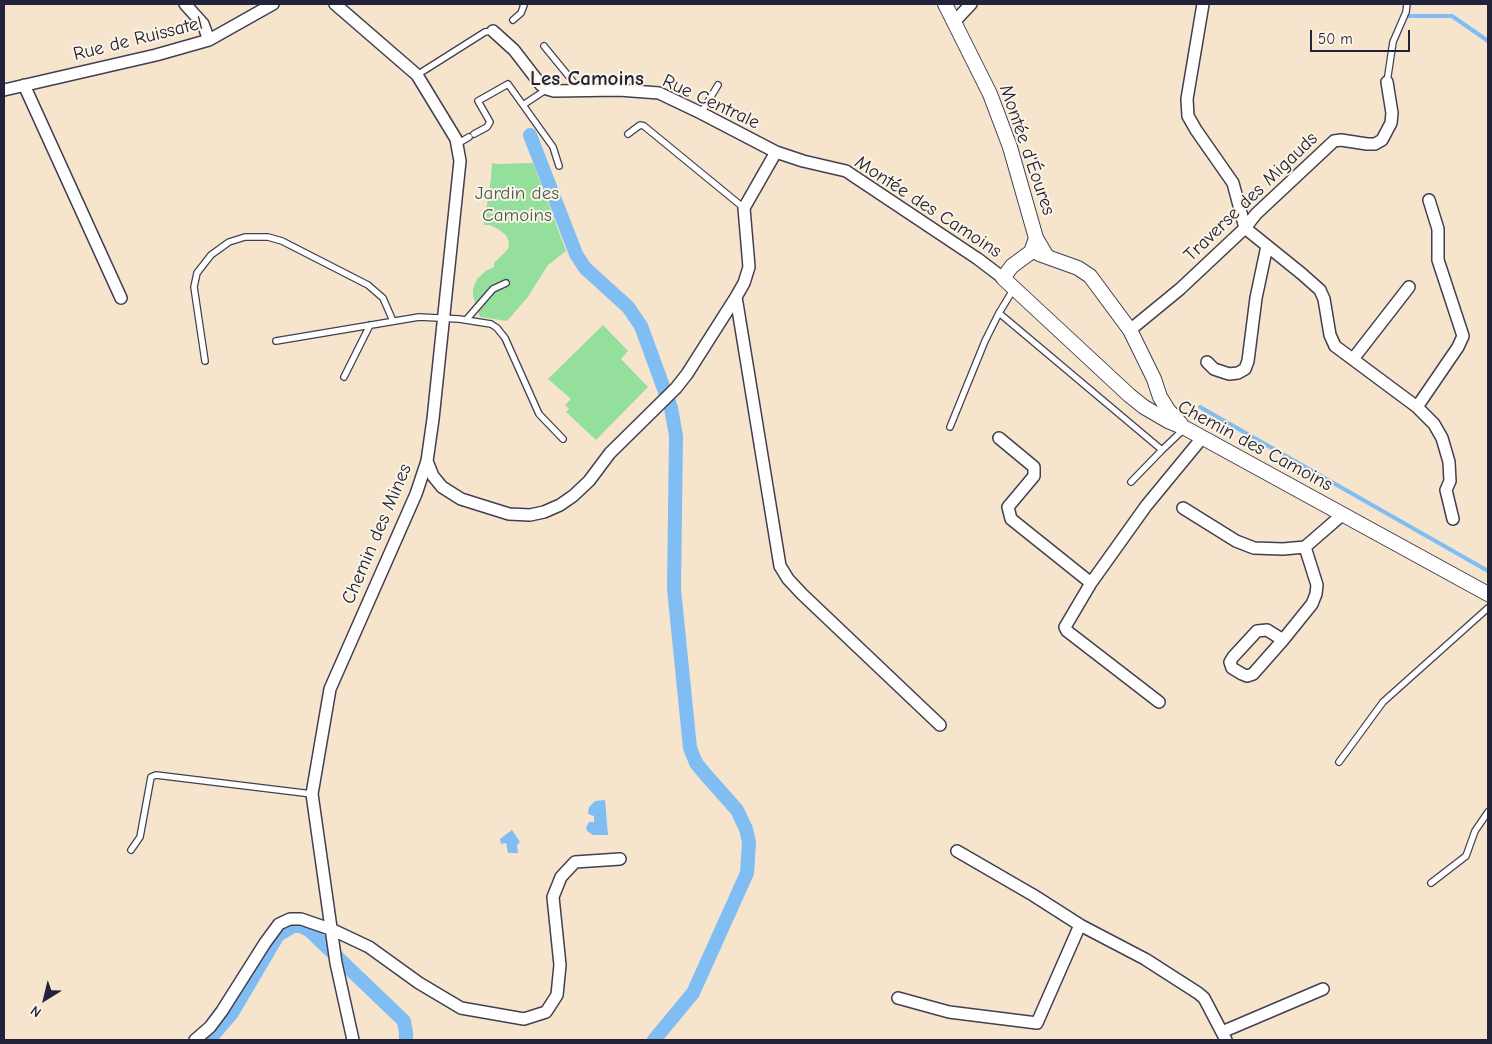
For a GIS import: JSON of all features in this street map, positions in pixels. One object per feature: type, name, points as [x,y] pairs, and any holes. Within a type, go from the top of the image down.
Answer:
[{"type":"street","points":[[185,4],[202,24],[209,40]]},
{"type":"street","name":"Rue de Ruissatel","points":[[4,90],[156,55],[209,40],[273,4]]},
{"type":"street","name":"Chemin des Mines","points":[[335,4],[417,75],[456,139],[460,161],[433,419],[426,461],[416,494],[330,689],[312,794],[336,963],[351,1039]]},
{"type":"street","name":"Montée d'Éoures","points":[[945,4],[990,94],[1010,147],[1036,238],[1046,255]]},
{"type":"street","points":[[954,21],[971,4]]},
{"type":"street","points":[[1203,4],[1187,99],[1188,116],[1233,183],[1245,228],[1320,290],[1324,299],[1330,335],[1335,346],[1417,407],[1434,424],[1442,438],[1449,462],[1450,481],[1446,490],[1453,518]]},
{"type":"street","points":[[493,31],[514,50],[541,85],[547,89]]},
{"type":"street","name":"Traverse des Migauds","points":[[1130,330],[1180,288],[1245,228],[1256,214],[1334,141],[1341,140],[1375,144],[1382,140],[1391,123],[1392,113],[1388,82]]},
{"type":"street","points":[[24,85],[120,298]]},
{"type":"street","name":"Rue Centrale","points":[[547,89],[554,91],[619,90],[659,93],[702,113],[776,152]]},
{"type":"street","points":[[426,461],[433,476],[442,487],[461,499],[510,514],[544,512],[560,505],[573,496],[589,481],[610,454],[676,388],[736,297],[744,283],[749,267],[744,208],[776,152]]},
{"type":"street","name":"Montée des Camoins","points":[[776,152],[803,161],[846,171],[978,259],[1002,278]]},
{"type":"street","points":[[1417,407],[1458,348],[1463,336],[1438,260],[1438,229],[1429,200]]},
{"type":"street","points":[[1002,278],[1012,266],[1031,252],[1036,238]]},
{"type":"street","points":[[1207,362],[1214,369],[1229,374],[1238,373],[1245,369],[1248,361],[1256,298],[1267,246]]},
{"type":"street","points":[[1031,252],[1046,255],[1078,268],[1090,276],[1130,330],[1154,379],[1160,397],[1168,410],[1185,428]]},
{"type":"street","name":"Chemin des Camoins","points":[[1002,278],[1144,407],[1488,594]]},
{"type":"street","points":[[1353,359],[1408,286]]},
{"type":"street","points":[[736,297],[780,566],[788,579],[802,594],[940,725]]},
{"type":"street","points":[[1144,407],[1156,406],[1160,397]]},
{"type":"street","points":[[999,438],[1034,467],[1034,476],[1008,507],[1011,519],[1092,583]]},
{"type":"street","points":[[1159,702],[1067,631],[1066,623],[1146,506],[1202,438]]},
{"type":"street","points":[[1183,508],[1236,541],[1254,548],[1283,549],[1305,547],[1343,514]]},
{"type":"street","points":[[1283,640],[1267,630],[1257,631],[1233,657],[1230,662],[1232,668],[1248,676],[1253,674],[1283,640],[1312,604],[1316,594],[1316,577],[1305,547]]},
{"type":"street","points":[[957,851],[1080,925],[1145,959],[1198,993],[1204,998],[1224,1036],[1323,989]]},
{"type":"street","points":[[195,1040],[210,1027],[222,1011],[279,924],[290,918],[301,919],[332,930],[369,947],[419,983],[461,1008],[524,1019],[546,1012],[557,995],[560,965],[553,897],[561,877],[575,862],[620,859]]},
{"type":"street","points":[[898,998],[949,1012],[1037,1023],[1080,925]]},
{"type":"lane","points":[[514,20],[521,13],[523,4]]},
{"type":"lane","points":[[1388,82],[1393,42],[1408,4]]},
{"type":"lane","points":[[417,75],[484,32],[493,31]]},
{"type":"lane","points":[[544,46],[580,90]]},
{"type":"lane","points":[[457,144],[487,127],[490,122],[478,101],[508,84],[553,147],[559,166]]},
{"type":"lane","points":[[702,113],[718,86]]},
{"type":"lane","points":[[523,105],[547,89]]},
{"type":"lane","points":[[628,134],[640,124],[644,126],[744,208]]},
{"type":"lane","points":[[205,361],[194,287],[197,273],[210,255],[229,242],[245,237],[268,236],[282,241],[368,285],[383,298],[393,321]]},
{"type":"lane","points":[[466,320],[492,289],[506,283]]},
{"type":"lane","points":[[950,427],[985,341],[999,313],[1015,288]]},
{"type":"lane","points":[[999,313],[1162,450]]},
{"type":"lane","points":[[276,341],[419,317],[466,320],[491,324],[498,328],[505,338],[544,422],[563,439]]},
{"type":"lane","points":[[344,377],[370,325]]},
{"type":"lane","points":[[1131,482],[1185,428]]},
{"type":"lane","points":[[1339,762],[1383,702],[1488,608]]},
{"type":"lane","points":[[132,850],[140,837],[151,777],[156,775],[312,794]]},
{"type":"lane","points":[[1431,882],[1466,856],[1475,831],[1488,812]]},
{"type":"green space","name":"Jardin des Camoins","points":[[492,163],[533,163],[566,251],[548,265],[527,298],[507,321],[480,317],[473,296],[473,289],[477,279],[487,270],[494,267],[494,263],[508,249],[509,242],[506,235],[498,229],[490,225],[484,225]]},
{"type":"green space","points":[[603,325],[628,351],[621,359],[648,387],[596,440],[566,412],[569,409],[565,405],[571,399],[548,379]]},
{"type":"water","points":[[605,800],[608,835],[593,835],[586,828],[589,822],[594,822],[594,816],[588,814],[589,807],[595,801]]},
{"type":"water","points":[[512,830],[520,842],[517,845],[518,853],[508,853],[506,843],[501,844],[500,839]]},
{"type":"waterway","points":[[1408,16],[1452,16],[1488,41]]},
{"type":"waterway","points":[[530,135],[576,254],[585,268],[628,307],[641,326],[671,408],[676,436],[674,589],[690,748],[696,763],[737,810],[746,829],[749,842],[747,873],[693,993],[654,1040]]},
{"type":"waterway","points":[[1200,407],[1488,571]]},
{"type":"waterway","points":[[209,1040],[232,1013],[278,935],[293,926],[301,926],[310,931],[404,1021],[406,1040]]},
{"type":"district","name":"Les Camoins","points":[[587,79]]}]
